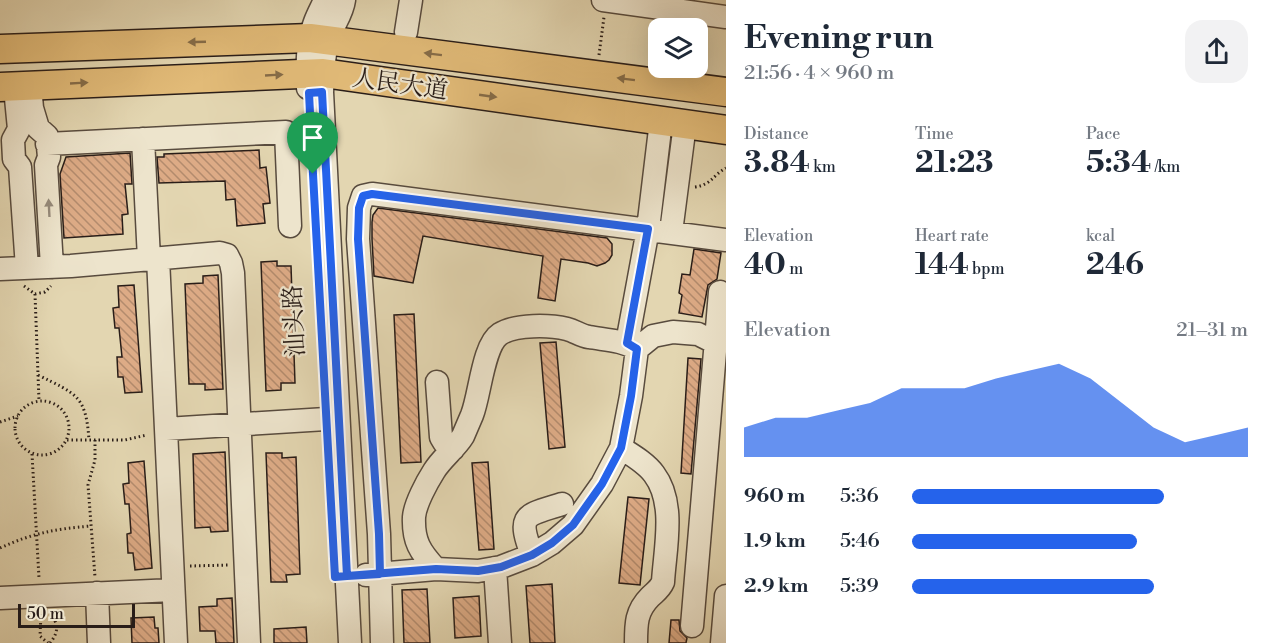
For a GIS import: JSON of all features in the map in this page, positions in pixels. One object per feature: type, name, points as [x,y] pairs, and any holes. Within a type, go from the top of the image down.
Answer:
[{"type":"main road","name":"人民大道","points":[[0,49],[319,39],[726,92]]},
{"type":"main road","name":"人民大道","points":[[15,86],[315,73],[726,130]]},
{"type":"street","name":"汕头路","points":[[325,0],[315,21],[319,39],[315,73],[326,419],[341,576],[350,643]]},
{"type":"street","name":"汕头路","points":[[319,39],[342,10],[344,0]]},
{"type":"street","points":[[406,32],[411,0]]},
{"type":"street","points":[[604,0],[726,17]]},
{"type":"street","name":"汕头路","points":[[315,73],[322,92],[341,576],[339,643]]},
{"type":"street","points":[[15,86],[52,267]]},
{"type":"street","points":[[671,232],[676,188],[673,123]]},
{"type":"street","points":[[341,576],[436,569],[478,571],[495,568],[532,555],[552,543],[573,525],[602,484],[621,448],[631,396],[632,346],[648,229],[673,123]]},
{"type":"street","points":[[27,143],[286,132],[290,226]]},
{"type":"street","points":[[143,139],[166,429],[176,643]]},
{"type":"street","points":[[27,143],[20,167],[27,268]]},
{"type":"street","points":[[382,643],[379,534],[358,239],[359,208],[363,196],[372,194],[726,240]]},
{"type":"street","points":[[0,269],[220,253],[227,255],[233,273],[249,643]]},
{"type":"street","points":[[692,626],[720,292]]},
{"type":"street","points":[[436,569],[422,555],[416,543],[414,515],[434,471],[462,437],[473,413],[492,342],[500,334],[514,328],[538,326],[567,329],[586,337],[632,346],[653,336],[673,332],[698,334],[716,343]]},
{"type":"street","points":[[437,382],[441,437],[453,448]]},
{"type":"street","points":[[166,429],[326,419]]},
{"type":"street","points":[[621,448],[653,472],[662,487],[668,515],[663,582],[661,587],[639,609],[636,619],[636,643]]},
{"type":"street","points":[[532,555],[525,536],[524,524],[530,514],[562,504]]},
{"type":"street","points":[[664,567],[697,569]]},
{"type":"street","points":[[495,568],[500,643]]},
{"type":"street","points":[[0,598],[173,590]]},
{"type":"street","points":[[97,593],[99,643]]},
{"type":"street","points":[[722,643],[726,596]]},
{"type":"path","points":[[599,57],[604,0]]},
{"type":"path","points":[[676,188],[703,186],[726,168]]},
{"type":"path","points":[[35,294],[39,401]]},
{"type":"path","points":[[38,375],[70,392],[81,402],[86,416],[89,440]]},
{"type":"path","points":[[39,401],[56,404],[68,418],[70,427],[67,440],[58,450],[50,454],[41,456],[32,454],[24,449],[15,434],[18,416],[22,409],[39,401]]},
{"type":"path","points":[[0,422],[18,416]]},
{"type":"path","points":[[67,440],[132,438],[166,429]]},
{"type":"path","points":[[95,440],[95,460],[88,485],[97,593]]},
{"type":"path","points":[[32,454],[36,533],[45,596],[57,630],[55,637],[49,643],[40,636],[45,596]]},
{"type":"path","points":[[0,548],[36,533],[60,528],[91,526]]},
{"type":"path","points":[[172,567],[246,564]]},
{"type":"building","points":[[259,150],[260,168],[266,167],[270,203],[263,204],[265,223],[237,226],[235,199],[226,200],[225,181],[159,183],[157,157],[164,157],[164,154]]},
{"type":"building","points":[[130,153],[132,184],[125,184],[128,214],[122,215],[123,234],[64,238],[60,174],[66,157]]},
{"type":"building","points":[[378,208],[607,238],[612,244],[612,255],[605,263],[597,266],[561,259],[555,301],[538,298],[543,256],[423,236],[413,283],[374,276],[372,222],[373,215]]},
{"type":"building","points":[[694,249],[721,253],[717,279],[708,285],[702,317],[679,313],[682,274],[690,275]]},
{"type":"building","points":[[277,261],[277,266],[291,266],[295,383],[281,383],[281,390],[266,391],[261,262]]},
{"type":"building","points":[[218,275],[223,389],[205,390],[205,384],[189,384],[185,284],[203,283],[203,276]]},
{"type":"building","points":[[134,285],[142,392],[125,393],[123,377],[118,377],[117,357],[122,357],[119,328],[115,328],[113,308],[119,307],[118,286]]},
{"type":"building","points":[[414,314],[421,462],[401,463],[394,315]]},
{"type":"building","points":[[556,342],[565,447],[549,449],[540,343]]},
{"type":"building","points":[[688,358],[701,359],[691,474],[681,473]]},
{"type":"building","points":[[225,452],[228,531],[211,532],[210,527],[195,528],[193,454]]},
{"type":"building","points":[[266,453],[282,453],[282,458],[296,457],[300,574],[286,575],[287,582],[271,582]]},
{"type":"building","points":[[144,461],[152,568],[135,570],[133,553],[128,553],[127,534],[131,533],[129,504],[125,504],[123,484],[129,483],[128,463]]},
{"type":"building","points":[[488,462],[494,549],[479,550],[472,463]]},
{"type":"building","points":[[628,497],[649,499],[640,585],[619,583]]},
{"type":"building","points":[[552,584],[555,643],[530,643],[526,586]]},
{"type":"building","points":[[427,589],[430,643],[404,643],[402,590]]},
{"type":"building","points":[[479,596],[481,636],[455,638],[453,598]]},
{"type":"building","points":[[232,598],[234,643],[216,643],[215,631],[200,631],[199,607],[217,606],[217,599]]},
{"type":"building","points":[[154,617],[155,628],[158,628],[159,643],[132,643],[131,618]]},
{"type":"building","points":[[671,620],[679,620],[680,631],[687,638],[686,643],[669,643]]},
{"type":"building","points":[[306,627],[307,643],[274,643],[274,629]]},
{"type":"route","points":[[313,174],[309,93],[322,92],[347,576],[380,574],[379,534],[358,239],[359,208],[363,196],[372,194],[648,229],[627,343],[637,349],[621,448],[602,484],[573,525],[552,543],[532,555],[501,567],[478,571],[436,569],[347,576],[335,577],[313,174]]}]
